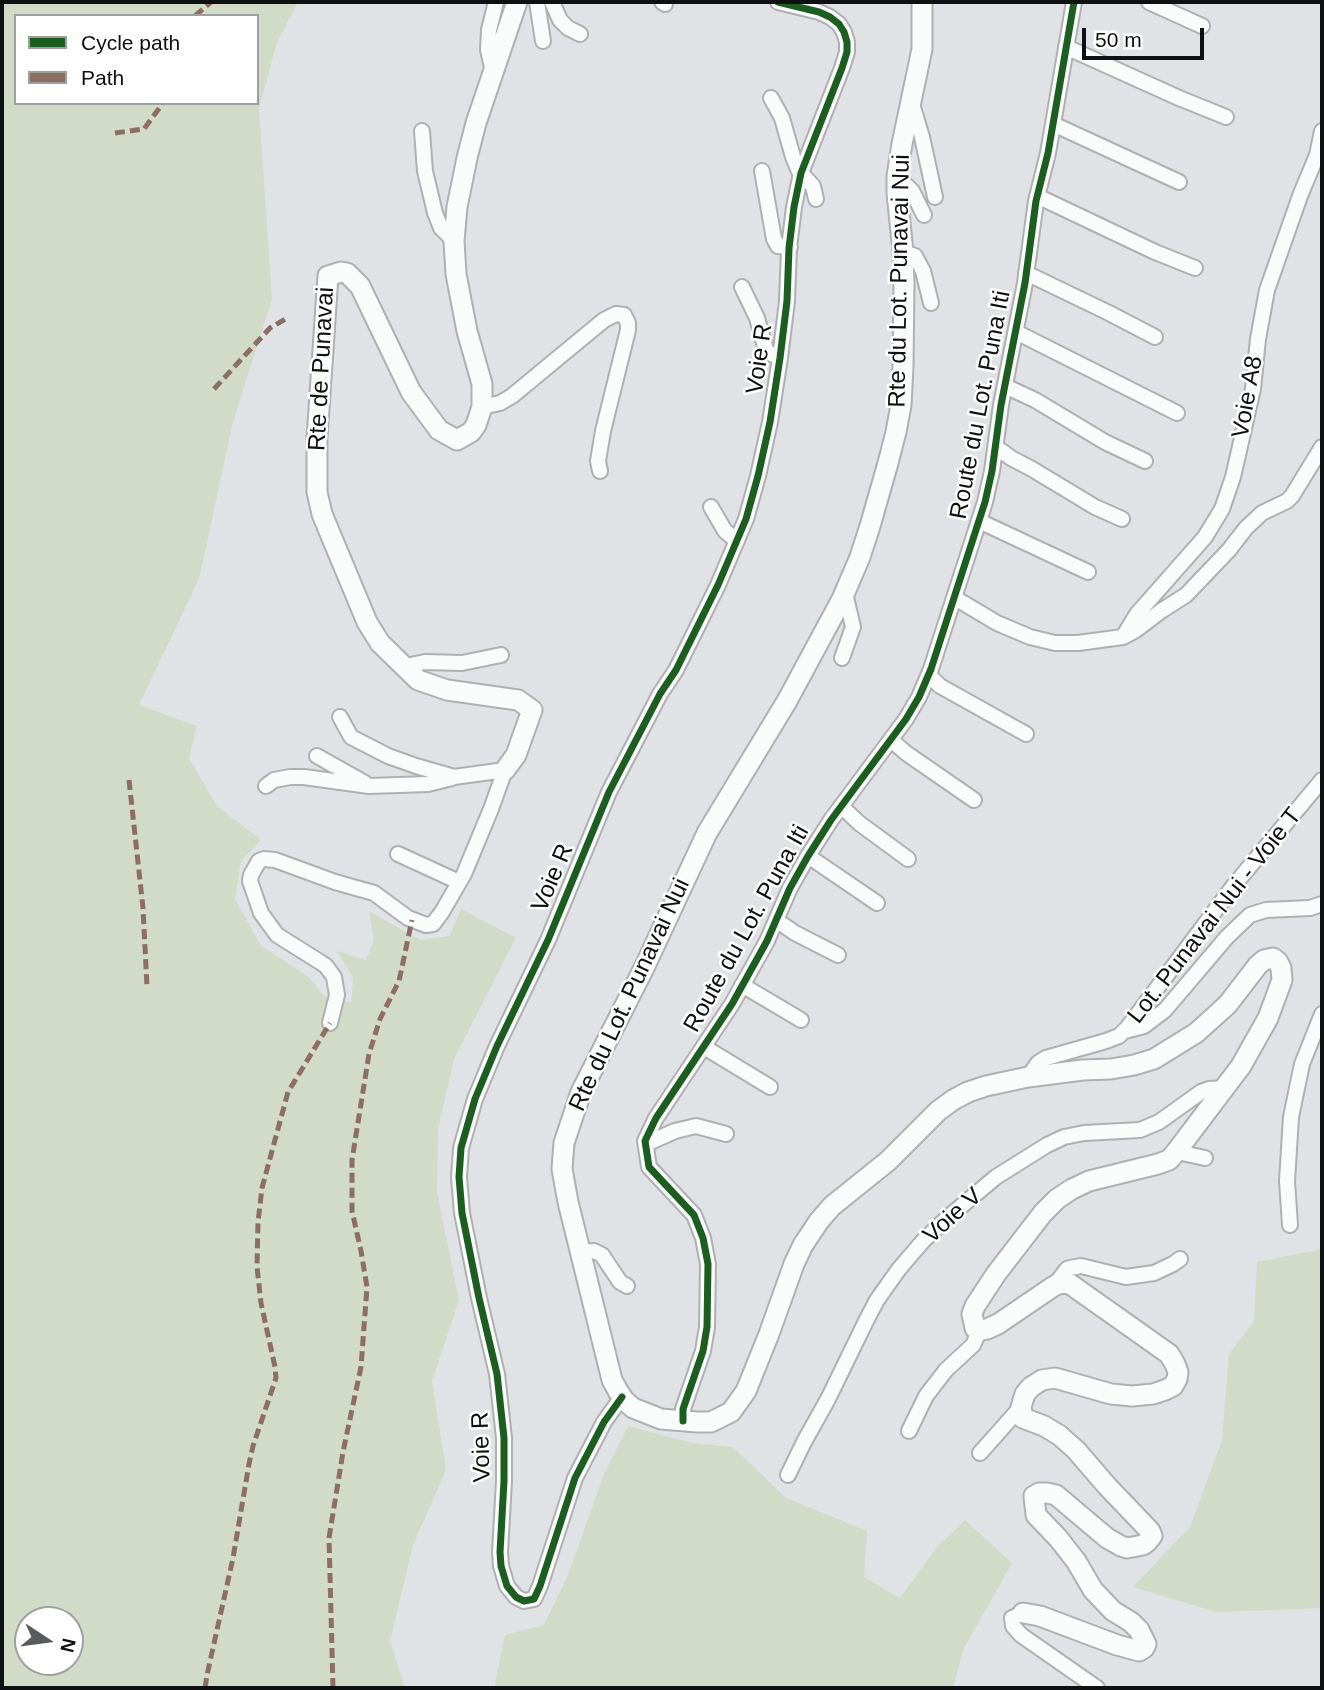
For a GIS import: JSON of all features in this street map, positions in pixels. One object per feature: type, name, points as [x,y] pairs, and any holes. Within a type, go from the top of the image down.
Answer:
[{"type":"main road","points":[[482,407],[482,384],[467,331],[456,274],[454,242],[457,207],[476,123],[517,2]]},
{"type":"main road","name":"Rte du Lot. Punavai Nui","points":[[622,1398],[612,1380],[564,1185],[564,1143],[581,1092],[644,968],[707,833],[787,701],[845,593],[862,552],[880,494],[901,405],[903,252],[897,176],[922,49],[922,2]]},
{"type":"main road","name":"Rte de Punavai","points":[[482,407],[477,425],[457,440],[439,430],[411,392],[360,286],[348,273],[328,276],[317,438],[317,492],[323,514],[367,622],[380,642],[418,680],[447,690],[518,700],[533,710],[516,755],[505,770]]},
{"type":"main road","points":[[622,1398],[634,1408],[661,1419],[711,1422],[731,1412],[746,1391],[794,1264],[813,1229],[832,1206],[888,1161],[938,1111],[968,1092],[986,1086],[1028,1077],[1111,1069],[1154,1059],[1196,1033],[1228,1004],[1258,965],[1273,958],[1281,968],[1282,980],[1268,1018],[1241,1066],[1177,1152],[1169,1160],[1158,1164],[1089,1181],[1057,1199],[1018,1244],[975,1306],[973,1322],[975,1328],[980,1331],[998,1324],[1054,1286],[1061,1283],[1070,1284],[1169,1354],[1178,1373],[1173,1385],[1165,1390],[1132,1396],[1111,1394],[1055,1378],[1042,1380],[1025,1394],[1021,1407],[1023,1418],[1059,1435],[1076,1450],[1150,1531],[1152,1536],[1143,1545],[1128,1548],[1121,1546],[1107,1538],[1056,1495],[1039,1493],[1034,1496],[1036,1515],[1076,1561],[1093,1590],[1113,1611],[1139,1630],[1146,1644],[1139,1651],[1040,1616],[1023,1614]]},
{"type":"street","points":[[488,2],[489,57],[493,73]]},
{"type":"street","points":[[489,30],[496,2]]},
{"type":"street","points":[[537,2],[543,41]]},
{"type":"street","points":[[552,2],[559,20],[580,34]]},
{"type":"street","name":"Voie R","points":[[622,1398],[604,1422],[575,1478],[534,1598],[524,1601],[516,1597],[507,1586],[501,1566],[504,1438],[497,1374],[462,1213],[459,1177],[461,1148],[475,1099],[497,1046],[548,940],[610,792],[660,694],[691,642],[746,519],[758,477],[780,358],[794,207],[801,174],[847,52],[844,32],[830,17],[778,2]]},
{"type":"street","name":"Route du Lot. Puna Iti","points":[[646,1143],[656,1118],[732,1004],[808,856],[841,806],[906,719],[929,675],[979,521],[992,471],[1037,196],[1053,124],[1074,2]]},
{"type":"street","points":[[1149,2],[1202,26]]},
{"type":"street","points":[[1066,47],[1226,117]]},
{"type":"street","points":[[771,98],[782,118],[793,157],[801,174],[813,186],[816,199]]},
{"type":"street","points":[[912,103],[935,197]]},
{"type":"street","points":[[1053,124],[1179,182]]},
{"type":"street","points":[[422,131],[425,171],[435,213],[441,228],[454,242]]},
{"type":"street","name":"Voie A8","points":[[1123,637],[1137,614],[1205,537],[1222,509],[1233,477],[1253,388],[1267,290],[1317,155],[1322,131]]},
{"type":"street","points":[[762,171],[774,239],[778,246],[790,247]]},
{"type":"street","points":[[897,176],[912,191],[924,215]]},
{"type":"street","points":[[1037,196],[1195,268]]},
{"type":"street","points":[[903,252],[915,256],[923,271],[931,303]]},
{"type":"street","points":[[1026,273],[1155,337]]},
{"type":"street","points":[[742,288],[757,318],[766,350],[780,358]]},
{"type":"street","points":[[482,407],[500,403],[512,396],[604,320],[615,314],[624,315],[628,330],[603,431],[598,461],[600,471]]},
{"type":"street","points":[[1016,332],[1177,413]]},
{"type":"street","points":[[1004,386],[1035,400],[1105,442],[1145,461]]},
{"type":"street","points":[[996,447],[1095,507],[1122,519]]},
{"type":"street","points":[[955,598],[997,623],[1030,637],[1055,643],[1123,637],[1186,595],[1262,513],[1287,501],[1322,447]]},
{"type":"street","points":[[711,507],[725,531],[737,541]]},
{"type":"street","points":[[979,521],[1088,572]]},
{"type":"street","points":[[842,659],[853,627],[845,593]]},
{"type":"street","points":[[406,666],[425,662],[462,663],[502,655]]},
{"type":"street","points":[[929,675],[940,686],[1026,734]]},
{"type":"street","points":[[341,717],[351,737],[388,756],[454,777]]},
{"type":"street","points":[[891,740],[974,800]]},
{"type":"street","points":[[317,756],[369,786]]},
{"type":"street","points":[[266,786],[274,780],[290,776],[369,786],[428,784],[454,777],[505,770],[459,882],[433,924],[426,925],[408,918],[374,892],[335,882],[275,860],[259,861],[250,881],[261,914],[277,935],[320,962],[334,977],[337,995],[330,1023]]},
{"type":"street","name":"Lot. Punavai Nui - Voie T","points":[[1028,1077],[1038,1063],[1046,1058],[1106,1041],[1124,1031],[1236,884],[1322,780]]},
{"type":"street","points":[[841,806],[859,823],[908,859]]},
{"type":"street","points":[[398,854],[459,882]]},
{"type":"street","points":[[808,856],[877,903]]},
{"type":"street","points":[[1124,1031],[1144,1026],[1165,1010],[1227,937],[1251,915],[1266,910],[1310,908],[1322,904]]},
{"type":"street","points":[[776,920],[838,955]]},
{"type":"street","points":[[742,985],[801,1020]]},
{"type":"street","points":[[1290,1225],[1287,1181],[1290,1117],[1302,1064],[1322,1014]]},
{"type":"street","points":[[704,1046],[769,1087]]},
{"type":"street","name":"Voie V","points":[[788,1475],[877,1300],[899,1269],[946,1219],[996,1177],[1047,1145],[1064,1137],[1084,1133],[1140,1130],[1159,1122],[1201,1092],[1223,1088]]},
{"type":"street","points":[[683,1421],[683,1409],[703,1351],[707,1327],[708,1264],[703,1238],[694,1214],[649,1167],[646,1143],[696,1126],[726,1134]]},
{"type":"street","points":[[1177,1152],[1205,1158]]},
{"type":"street","points":[[581,1252],[594,1251],[602,1255],[620,1282],[627,1286]]},
{"type":"street","points":[[1054,1286],[1070,1268],[1081,1266],[1126,1277],[1154,1273],[1180,1259]]},
{"type":"street","points":[[909,1431],[926,1396],[946,1370],[973,1345],[980,1331]]},
{"type":"street","points":[[980,1453],[1021,1407]]},
{"type":"street","points":[[1023,1614],[1012,1618],[1013,1626],[1021,1635],[1097,1688]]},
{"type":"green space","points":[[2,2],[298,2],[277,42],[259,109],[272,299],[233,422],[199,579],[139,705],[197,726],[189,758],[217,806],[261,840],[241,861],[235,899],[261,946],[309,977],[323,995],[351,1003],[353,977],[337,951],[366,960],[374,940],[369,911],[420,940],[450,936],[461,909],[516,938],[454,1059],[438,1129],[437,1193],[459,1300],[432,1381],[446,1470],[413,1545],[390,1641],[405,1688],[2,1688]]},
{"type":"green space","points":[[1322,1249],[1322,1608],[1216,1612],[1133,1587],[1190,1527],[1222,1440],[1229,1354],[1254,1321],[1257,1262]]},
{"type":"green space","points":[[628,1426],[692,1443],[733,1447],[786,1498],[867,1531],[864,1577],[900,1598],[937,1547],[965,1520],[1012,1563],[963,1650],[953,1688],[494,1688],[505,1635],[544,1625],[568,1575],[604,1474]]},
{"type":"marked path","points":[[197,14],[211,2]]},
{"type":"marked path","points":[[115,133],[144,129],[162,105]]},
{"type":"marked path","points":[[214,389],[270,328],[287,318]]},
{"type":"marked path","points":[[129,780],[143,908],[147,987]]},
{"type":"marked path","points":[[333,1688],[329,1538],[361,1367],[367,1287],[352,1211],[352,1160],[369,1054],[380,1019],[399,981],[412,920]]},
{"type":"marked path","points":[[205,1688],[233,1558],[253,1446],[276,1378],[261,1303],[257,1267],[262,1188],[288,1092],[330,1023]]},
{"type":"cycle path","points":[[622,1397],[604,1422],[575,1478],[534,1599],[524,1601],[516,1597],[507,1586],[501,1566],[504,1438],[497,1374],[462,1213],[459,1177],[461,1148],[475,1099],[497,1046],[548,940],[609,792],[660,694],[676,670],[718,585],[746,519],[758,476],[780,358],[787,301],[789,248],[801,173],[847,52],[844,32],[830,17],[778,2]]},
{"type":"cycle path","points":[[683,1421],[683,1409],[703,1351],[707,1327],[708,1264],[703,1238],[694,1215],[649,1167],[645,1141],[656,1118],[732,1004],[767,941],[790,888],[808,856],[831,820],[906,719],[931,669],[985,502],[992,471],[1001,405],[1025,283],[1036,201],[1048,153],[1074,2]]}]
